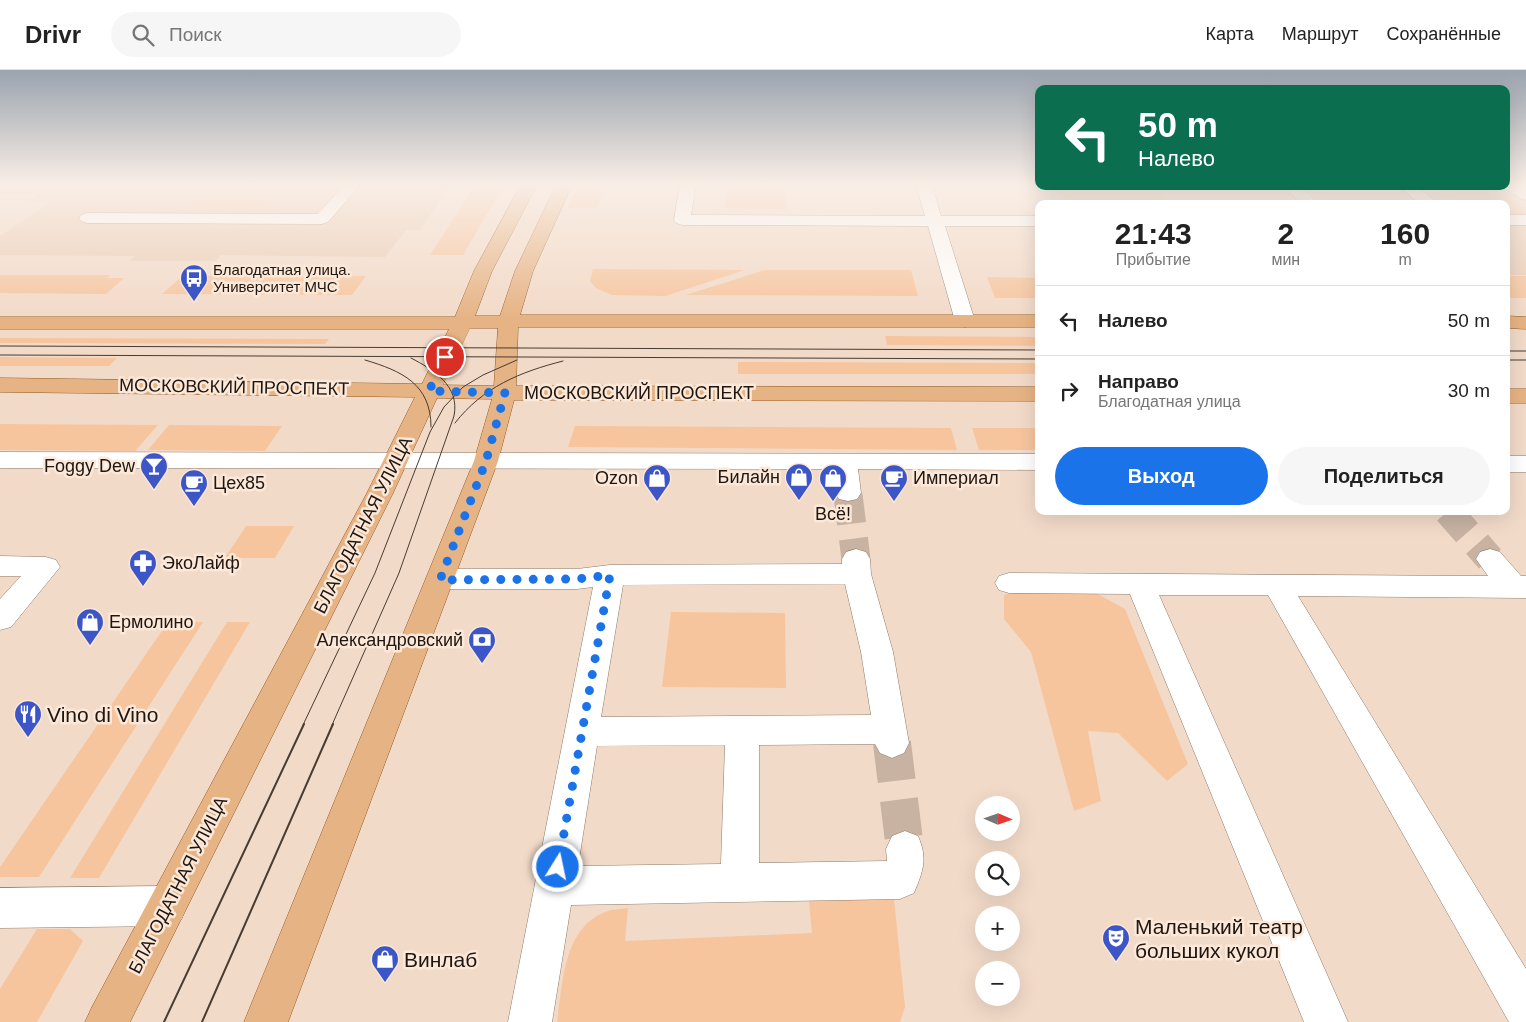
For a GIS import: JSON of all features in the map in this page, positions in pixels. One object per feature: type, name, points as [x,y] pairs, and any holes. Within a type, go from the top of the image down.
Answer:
[{"type":"main road","name":"БЛАГОДАТНАЯ УЛИЦА","points":[[107,1022],[395,462],[462,323],[483,271],[505,229]]},
{"type":"main road","points":[[266,1022],[486,461],[505,393],[508,322],[524,271],[543,229]]},
{"type":"main road","points":[[0,323],[462,323],[605,320],[1035,321]]},
{"type":"main road","points":[[1510,322],[1526,322]]},
{"type":"main road","name":"МОСКОВСКИЙ ПРОСПЕКТ","points":[[0,386],[306,387],[505,393],[1035,394]]},
{"type":"main road","points":[[1510,396],[1526,396]]},
{"type":"street","points":[[936,229],[965,321]]},
{"type":"street","points":[[0,460],[1035,462]]},
{"type":"street","points":[[845,461],[848,493]]},
{"type":"street","points":[[1510,464],[1526,464]]},
{"type":"street","points":[[1490,559],[1520,587]]},
{"type":"street","points":[[0,566],[46,567],[0,619]]},
{"type":"street","points":[[440,580],[577,579],[610,575],[856,567],[877,652],[891,736],[742,730],[582,732]]},
{"type":"street","points":[[530,1022],[610,575]]},
{"type":"street","points":[[1009,583],[1520,587]]},
{"type":"street","points":[[1140,584],[1326,1022]]},
{"type":"street","points":[[1276,584],[1526,1009]]},
{"type":"street","points":[[740,883],[742,730]]},
{"type":"street","points":[[555,886],[900,880],[906,860],[905,850]]},
{"type":"street","points":[[0,908],[167,906]]},
{"type":"shaded area","points":[[10,229],[420,229],[406,230],[385,257],[221,255],[215,261],[129,261],[135,256],[0,255],[0,236]]},
{"type":"shaded area","points":[[446,229],[478,229],[463,255],[430,255]]},
{"type":"shaded area","points":[[1510,229],[1526,229],[1526,275],[1510,275]]},
{"type":"shaded area","points":[[593,269],[745,270],[665,296],[612,295],[596,288],[590,281]]},
{"type":"shaded area","points":[[765,270],[911,270],[918,296],[686,295]]},
{"type":"shaded area","points":[[0,275],[110,275],[107,278],[124,278],[106,294],[0,293]]},
{"type":"shaded area","points":[[199,276],[366,276],[352,295],[162,294],[180,278],[197,278]]},
{"type":"shaded area","points":[[1510,276],[1526,276],[1526,298],[1510,298]]},
{"type":"shaded area","points":[[987,277],[1035,278],[1035,298],[995,298]]},
{"type":"shaded area","points":[[885,336],[1035,337],[1035,346],[887,345]]},
{"type":"shaded area","points":[[0,338],[329,339],[325,344],[0,343]]},
{"type":"shaded area","points":[[0,357],[117,358],[109,366],[0,366]]},
{"type":"shaded area","points":[[738,362],[1035,363],[1035,374],[738,374]]},
{"type":"shaded area","points":[[0,424],[158,425],[135,451],[0,450]]},
{"type":"shaded area","points":[[169,425],[282,426],[265,451],[148,450]]},
{"type":"shaded area","points":[[575,426],[951,428],[957,450],[568,447]]},
{"type":"shaded area","points":[[972,428],[1035,428],[1035,450],[979,450]]},
{"type":"shaded area","points":[[246,526],[294,526],[275,558],[225,558]]},
{"type":"shaded area","points":[[1025,587],[1096,593],[1125,609],[1188,764],[1167,781],[1118,733],[1088,731],[1101,801],[1074,811],[1031,652],[1004,619],[1004,595]]},
{"type":"shaded area","points":[[671,612],[785,613],[786,688],[662,687]]},
{"type":"shaded area","points":[[168,622],[203,622],[39,877],[0,877],[0,867]]},
{"type":"shaded area","points":[[227,622],[250,622],[99,878],[70,878]]},
{"type":"shaded area","points":[[894,899],[905,1007],[900,1022],[557,1022],[564,974],[574,942],[582,929],[593,918],[608,911],[628,908],[625,941],[812,933],[809,901]]},
{"type":"shaded area","points":[[37,929],[70,929],[83,941],[37,1022],[0,1022],[0,989]]},
{"type":"tunnel","points":[[848,495],[856,559]]},
{"type":"tunnel","points":[[1452,515],[1490,559]]},
{"type":"tunnel","points":[[892,743],[905,849]]},
{"type":"tram line","points":[[0,346],[1035,350]]},
{"type":"tram line","points":[[1510,351],[1526,351]]},
{"type":"tram line","points":[[0,355],[1035,359]]},
{"type":"tram line","points":[[411,358],[443,380],[453,397]]},
{"type":"tram line","points":[[365,360],[391,369],[412,382],[420,390],[430,412],[431,427]]},
{"type":"tram line","points":[[453,397],[463,387],[483,375],[517,360]]},
{"type":"tram line","points":[[1510,360],[1526,360]]},
{"type":"tram line","points":[[455,423],[466,410],[490,390],[532,370],[563,361]]},
{"type":"tram line","points":[[303,725],[375,573],[430,432],[444,407],[453,397]]},
{"type":"tram line","points":[[332,725],[399,573],[454,416],[453,397]]},
{"type":"tram line","points":[[164,1022],[304,724]]},
{"type":"tram line","points":[[202,1022],[333,724]]},
{"type":"place","name":"Благодатная улица. Университет МЧС","points":[[194,302]]},
{"type":"place","name":"Foggy Dew","points":[[154,490]]},
{"type":"place","name":"Билайн","points":[[799,501]]},
{"type":"place","name":"Ozon","points":[[657,502]]},
{"type":"place","name":"Всё!","points":[[833,502]]},
{"type":"place","name":"Империал","points":[[894,502]]},
{"type":"place","name":"Цех85","points":[[194,507]]},
{"type":"place","name":"ЭкоЛайф","points":[[143,587]]},
{"type":"place","name":"Ермолино","points":[[90,646]]},
{"type":"place","name":"Александровский","points":[[482,664]]},
{"type":"place","name":"Vino di Vino","points":[[28,738]]},
{"type":"place","name":"Маленький театр больших кукол","points":[[1116,962]]},
{"type":"place","name":"Винлаб","points":[[385,983]]},
{"type":"route","points":[[445,357],[429,391],[505,393],[486,461],[440,580],[577,579],[610,575],[558,867]]}]
